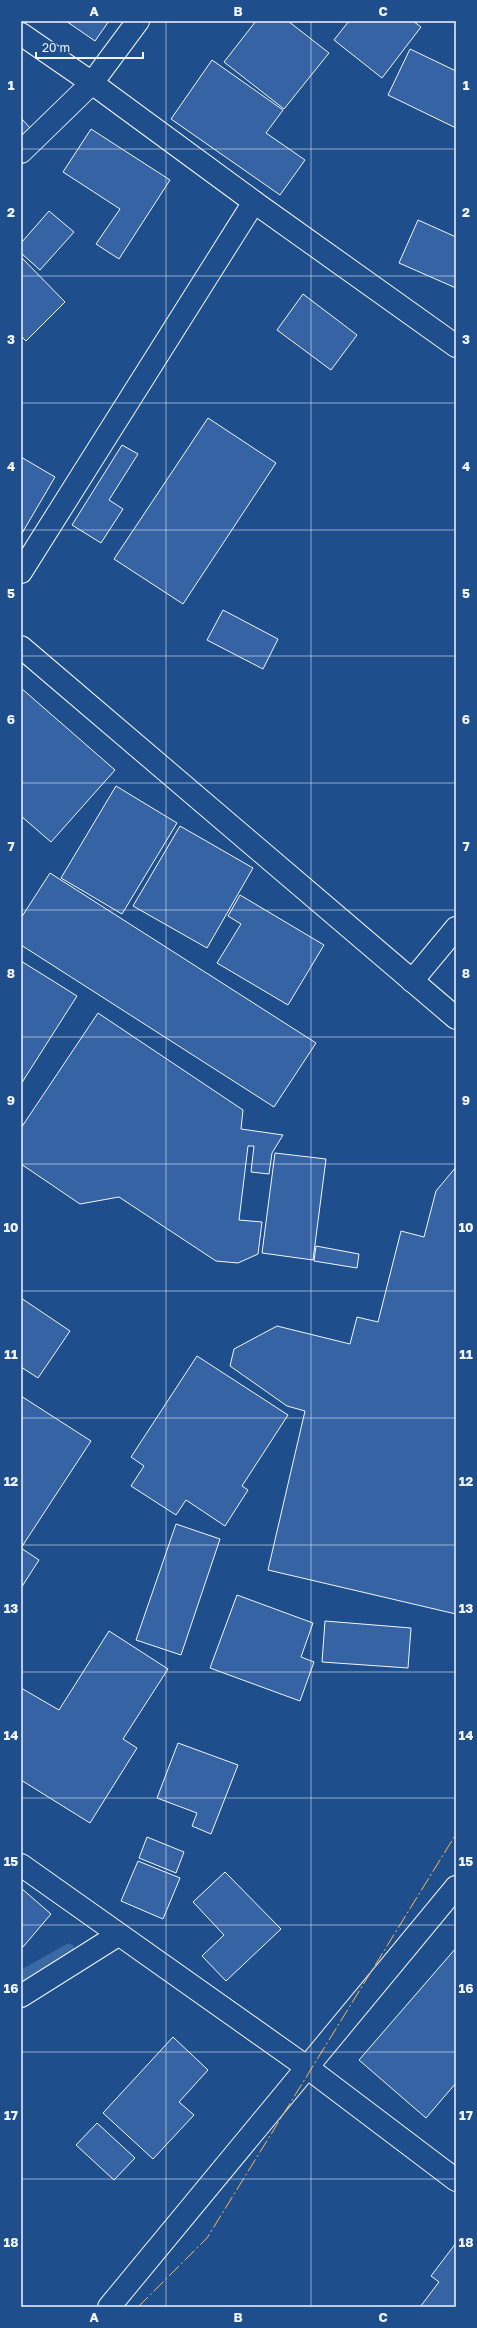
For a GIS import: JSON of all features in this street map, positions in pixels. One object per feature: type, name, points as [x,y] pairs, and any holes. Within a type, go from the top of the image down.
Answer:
[{"type":"street","points":[[21,152],[92,83],[138,21]]},
{"type":"street","points":[[21,34],[92,83],[254,202],[456,346]]},
{"type":"street","points":[[21,572],[254,202]]},
{"type":"street","points":[[21,647],[456,1018]]},
{"type":"street","points":[[412,980],[456,928]]},
{"type":"street","points":[[21,1865],[308,2068],[456,2180]]},
{"type":"street","points":[[109,2307],[456,1887]]},
{"type":"street","points":[[21,1996],[118,1935]]},
{"type":"building","points":[[66,21],[109,21],[95,41]]},
{"type":"building","points":[[256,21],[288,21],[329,53],[284,109],[224,62]]},
{"type":"building","points":[[349,21],[413,21],[421,27],[382,78],[334,40]]},
{"type":"building","points":[[410,49],[456,71],[456,128],[388,95]]},
{"type":"building","points":[[212,60],[283,110],[266,133],[305,160],[280,195],[171,119]]},
{"type":"building","points":[[21,118],[32,130],[21,140]]},
{"type":"building","points":[[91,129],[170,180],[119,259],[96,244],[120,209],[63,172]]},
{"type":"building","points":[[49,211],[74,232],[40,270],[21,253],[21,243]]},
{"type":"building","points":[[418,220],[456,237],[456,288],[399,263]]},
{"type":"building","points":[[21,257],[65,302],[26,341],[21,336]]},
{"type":"building","points":[[303,294],[357,335],[331,370],[277,330]]},
{"type":"building","points":[[208,418],[276,463],[183,604],[114,559]]},
{"type":"building","points":[[122,445],[138,454],[109,500],[123,509],[101,543],[72,525]]},
{"type":"building","points":[[21,457],[55,477],[21,535]]},
{"type":"building","points":[[223,610],[278,639],[263,669],[207,640]]},
{"type":"building","points":[[21,688],[115,770],[51,842],[21,816]]},
{"type":"building","points":[[116,786],[177,823],[122,914],[61,878]]},
{"type":"building","points":[[180,826],[253,868],[207,948],[133,906]]},
{"type":"building","points":[[50,873],[316,1043],[274,1107],[21,945],[21,918]]},
{"type":"building","points":[[240,895],[324,945],[288,1005],[217,963],[241,924],[228,916]]},
{"type":"building","points":[[21,961],[77,996],[21,1084]]},
{"type":"building","points":[[98,1013],[243,1110],[241,1129],[283,1135],[272,1153],[269,1174],[251,1172],[254,1146],[248,1146],[239,1220],[262,1222],[258,1254],[238,1263],[216,1261],[119,1197],[80,1204],[21,1164],[21,1128]]},
{"type":"building","points":[[275,1153],[326,1159],[313,1260],[262,1253]]},
{"type":"building","points":[[456,1167],[456,1614],[268,1570],[305,1411],[287,1406],[230,1366],[234,1349],[277,1326],[350,1344],[357,1317],[378,1322],[401,1231],[424,1237],[436,1191]]},
{"type":"building","points":[[316,1246],[359,1254],[357,1268],[314,1261]]},
{"type":"building","points":[[21,1298],[70,1331],[38,1378],[21,1367]]},
{"type":"building","points":[[197,1356],[288,1415],[242,1486],[248,1490],[225,1526],[186,1500],[176,1515],[131,1486],[144,1466],[131,1457]]},
{"type":"building","points":[[21,1396],[91,1441],[21,1548]]},
{"type":"building","points":[[176,1524],[220,1539],[181,1655],[136,1640]]},
{"type":"building","points":[[21,1548],[39,1560],[21,1588]]},
{"type":"building","points":[[237,1595],[313,1623],[301,1657],[314,1662],[300,1701],[210,1668]]},
{"type":"building","points":[[325,1621],[411,1628],[408,1668],[322,1662]]},
{"type":"building","points":[[109,1631],[168,1669],[123,1739],[137,1748],[90,1823],[21,1780],[21,1688],[59,1710]]},
{"type":"building","points":[[178,1743],[238,1765],[211,1834],[192,1826],[197,1813],[157,1798]]},
{"type":"building","points":[[147,1837],[184,1852],[176,1873],[139,1858]]},
{"type":"building","points":[[138,1861],[180,1878],[163,1919],[121,1901]]},
{"type":"building","points":[[225,1872],[281,1929],[226,1981],[202,1956],[224,1935],[193,1902]]},
{"type":"building","points":[[21,1888],[51,1914],[23,1947],[21,1946]]},
{"type":"building","points":[[456,1948],[456,2083],[426,2118],[359,2060]]},
{"type":"building","points":[[173,2037],[208,2070],[179,2102],[194,2115],[153,2159],[103,2113]]},
{"type":"building","points":[[97,2123],[135,2158],[114,2180],[76,2145]]},
{"type":"building","points":[[456,2243],[456,2307],[420,2307],[439,2282],[431,2276]]},
{"type":"waterway","points":[[21,1976],[69,1949]]},
{"type":"power","points":[[138,2307],[207,2238],[456,1834]]}]
